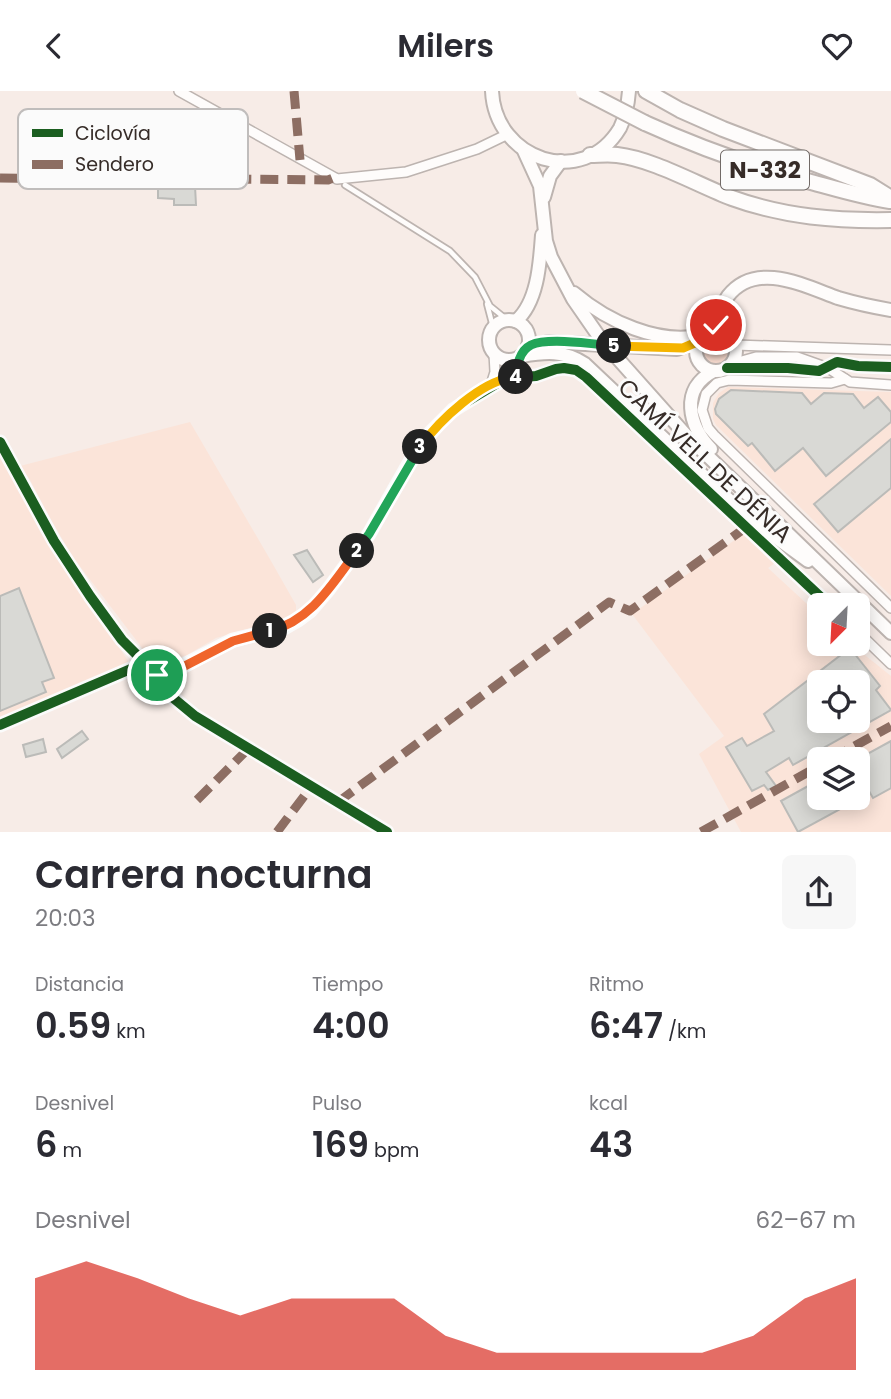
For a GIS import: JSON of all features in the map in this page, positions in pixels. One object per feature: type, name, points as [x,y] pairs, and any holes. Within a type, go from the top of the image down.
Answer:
[{"type":"highway","name":"N-332","points":[[583,91],[645,123],[748,166],[848,192],[891,199]]},
{"type":"highway","points":[[646,91],[680,110],[870,185],[891,199]]},
{"type":"highway","points":[[590,155],[617,155],[636,159],[734,199],[770,210],[808,218],[891,220]]},
{"type":"main road","points":[[492,91],[495,112],[506,135],[524,151],[542,159],[561,161],[590,155],[607,144],[619,129],[627,111],[629,91]]},
{"type":"main road","points":[[524,151],[537,176],[543,200],[542,242],[527,309],[511,320],[493,327],[488,341],[495,360],[508,360],[524,349],[549,342],[677,349],[696,358],[702,366],[714,371],[723,370],[731,364],[736,355],[731,339],[723,327],[721,313]]},
{"type":"main road","points":[[543,200],[550,176],[561,161]]},
{"type":"main road","points":[[543,217],[546,241],[564,281],[600,338],[685,434],[891,633]]},
{"type":"main road","points":[[696,358],[704,336],[721,313],[726,299],[735,289],[756,279],[773,277],[859,304],[891,310]]},
{"type":"main road","points":[[564,281],[592,307],[629,326],[667,335],[731,339]]},
{"type":"main road","points":[[511,320],[524,326],[524,349]]},
{"type":"main road","points":[[677,349],[704,336]]},
{"type":"main road","points":[[524,349],[540,353],[560,353],[585,364],[745,515],[785,546],[829,573]]},
{"type":"main road","points":[[714,371],[701,381],[692,400],[691,418],[696,431],[798,536],[829,573]]},
{"type":"street","points":[[179,91],[211,109]]},
{"type":"street","points":[[248,130],[320,171],[340,179],[406,172],[477,149],[506,135]]},
{"type":"street","points":[[731,339],[891,350]]},
{"type":"street","points":[[517,377],[524,349]]},
{"type":"street","points":[[731,364],[756,357],[797,357],[828,368],[854,383],[891,385]]},
{"type":"street","points":[[0,725],[133,668],[157,675],[177,670],[233,641],[284,628],[310,611],[369,534],[415,453],[430,433],[464,401],[503,379],[495,360]]},
{"type":"street","points":[[491,386],[495,360]]},
{"type":"street","name":"CAMÍ VELL DE DÉNIA","points":[[503,379],[536,376],[556,369],[576,370],[816,593]]},
{"type":"street","points":[[845,379],[831,383],[729,380],[714,385],[706,394],[703,401],[704,419],[714,435],[891,608]]},
{"type":"street","points":[[0,442],[67,561],[122,641],[157,675],[166,692],[195,716],[387,832]]},
{"type":"street","points":[[870,644],[891,664]]},
{"type":"lane","points":[[345,185],[450,251],[475,277],[497,313],[511,320]]},
{"type":"lane","points":[[485,296],[493,327]]},
{"type":"shaded area","points":[[715,338],[724,342],[728,351],[724,360],[715,364],[706,360],[702,351],[706,342]]},
{"type":"shaded area","points":[[728,387],[891,392],[891,596],[716,425],[713,419],[713,403],[719,393]]},
{"type":"shaded area","points":[[190,422],[296,605],[296,611],[287,617],[216,638],[187,655],[173,660],[162,660],[146,653],[72,556],[20,466]]},
{"type":"shaded area","points":[[0,451],[41,533],[133,668],[0,722]]},
{"type":"shaded area","points":[[743,534],[775,563],[768,568],[807,604],[807,656],[866,656],[891,676],[891,832],[741,832],[699,754],[724,736],[632,614]]},
{"type":"building","points":[[158,189],[195,189],[196,205],[174,205],[174,199],[158,198]]},
{"type":"building","points":[[731,390],[802,393],[811,404],[824,393],[853,394],[864,408],[878,397],[891,412],[891,422],[826,476],[803,448],[775,471],[752,443],[748,446],[716,414],[719,399]]},
{"type":"building","points":[[891,439],[891,488],[838,532],[814,504]]},
{"type":"building","points":[[307,550],[323,575],[313,582],[294,555]]},
{"type":"building","points":[[19,588],[54,678],[42,682],[46,692],[0,711],[0,596]]},
{"type":"building","points":[[840,656],[856,656],[867,670],[821,670]]},
{"type":"building","points":[[870,673],[880,686],[876,690],[891,710],[870,722]]},
{"type":"building","points":[[807,681],[807,733],[850,733],[825,747],[807,747],[807,757],[793,765],[789,758],[766,772],[776,786],[768,790],[764,785],[752,791],[726,747],[742,738],[747,746],[774,731],[764,714]]},
{"type":"building","points":[[82,731],[88,739],[62,758],[57,749]]},
{"type":"building","points":[[43,739],[46,752],[26,757],[23,745]]},
{"type":"building","points":[[891,741],[891,788],[873,798],[870,793],[870,752]]},
{"type":"building","points":[[807,787],[807,810],[839,810],[798,832],[781,801]]},
{"type":"marked path","points":[[294,91],[300,160]]},
{"type":"marked path","points":[[0,178],[18,178]]},
{"type":"marked path","points":[[248,179],[333,178]]},
{"type":"marked path","points":[[338,802],[609,602],[630,611],[745,528]]},
{"type":"marked path","points":[[853,747],[891,726]]},
{"type":"marked path","points":[[197,800],[248,749]]},
{"type":"marked path","points":[[701,832],[807,773]]},
{"type":"marked path","points":[[277,832],[311,787]]},
{"type":"cycle path","points":[[727,368],[819,371],[837,362],[891,367]]},
{"type":"cycle path","points":[[0,725],[133,668],[157,675],[171,672],[233,640],[284,628],[298,620],[310,611],[328,590],[369,534],[415,453],[453,410],[506,378],[536,376],[556,369],[576,370],[586,377],[816,593]]},
{"type":"cycle path","points":[[0,442],[54,541],[90,596],[122,640],[157,675],[166,692],[195,716],[387,832]]},
{"type":"route","points":[[157,675],[177,670],[209,651],[233,641],[284,628],[310,611],[369,534],[415,453],[430,433],[464,401],[503,379],[517,377],[519,358],[528,346],[549,342],[677,349],[697,342],[703,335],[713,331],[716,325]]}]
